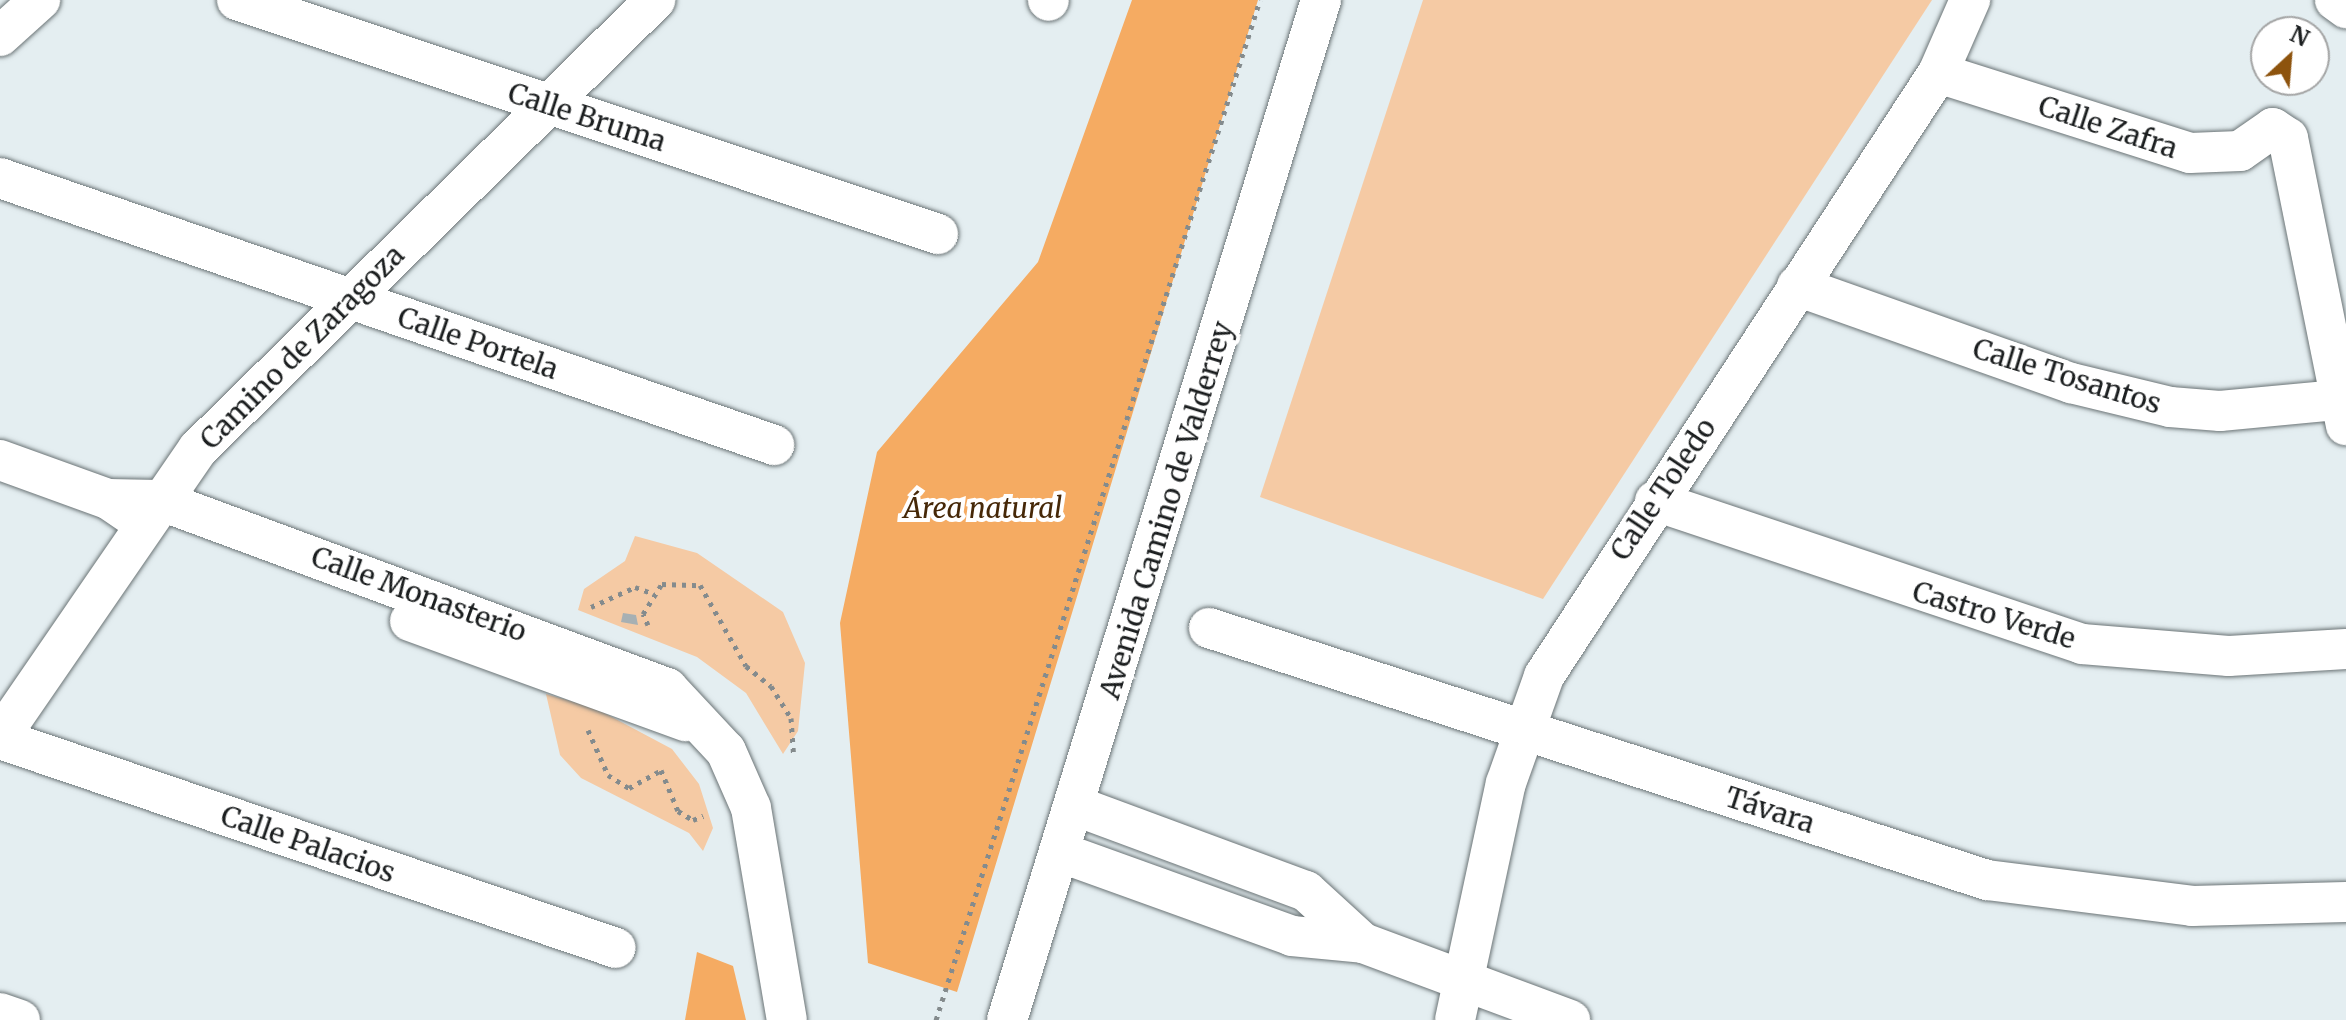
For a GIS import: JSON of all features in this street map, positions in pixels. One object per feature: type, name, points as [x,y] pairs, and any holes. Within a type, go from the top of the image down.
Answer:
[{"type":"street","points":[[0,36],[40,0]]},
{"type":"street","name":"Calle Bruma","points":[[237,0],[938,234]]},
{"type":"street","name":"Camino de Zaragoza","points":[[0,738],[151,511],[238,405],[551,105],[655,0]]},
{"type":"street","name":"Avenida Camino de Valderrey","points":[[1007,1020],[1062,853],[1321,0]]},
{"type":"street","name":"Calle Toledo","points":[[1459,1002],[1522,730],[1565,637],[1938,73],[1970,0]]},
{"type":"street","points":[[2335,0],[2346,8]]},
{"type":"street","name":"Calle Zafra","points":[[1938,73],[2202,155],[2240,151],[2273,128],[2297,156],[2346,408]]},
{"type":"street","name":"Calle Portela","points":[[0,178],[774,445]]},
{"type":"street","name":"Calle Tosantos","points":[[1797,286],[2071,383],[2170,407],[2220,411],[2346,408]]},
{"type":"street","name":"Calle Monasterio","points":[[0,460],[151,511],[711,730],[751,808],[787,1020]]},
{"type":"street","name":"Castro Verde","points":[[1655,501],[2082,644],[2229,656],[2346,649]]},
{"type":"street","name":"Távara","points":[[1209,628],[1987,880],[2192,906],[2346,902]]},
{"type":"street","name":"Calle Palacios","points":[[0,738],[616,948]]},
{"type":"street","points":[[1076,806],[1306,891],[1363,943],[1459,1002],[1570,1020]]},
{"type":"street","points":[[1062,853],[1292,936],[1363,943]]},
{"type":"street","points":[[0,1013],[20,1020]]},
{"type":"path","points":[[936,1020],[1260,0]]},
{"type":"path","points":[[648,625],[643,614],[654,594],[680,583],[700,585],[713,599],[746,666],[771,686],[791,718],[794,757]]},
{"type":"path","points":[[591,607],[635,587],[654,594]]},
{"type":"path","points":[[584,719],[608,775],[629,788],[661,770],[678,811],[693,820],[703,816]]},
{"type":"shaded area","points":[[1423,0],[1932,0],[1543,599],[1260,497]]},
{"type":"shaded area","points":[[635,536],[697,553],[783,612],[805,663],[798,731],[783,754],[746,693],[697,657],[578,610],[584,589],[625,561]]},
{"type":"shaded area","points":[[546,694],[595,708],[672,749],[699,784],[713,828],[703,851],[689,833],[581,778],[560,755]]},
{"type":"green space","name":"Área natural","points":[[1132,0],[1258,0],[957,992],[868,963],[840,623],[877,452],[1038,262]]},
{"type":"green space","points":[[697,952],[733,966],[746,1020],[685,1020]]},
{"type":"building","points":[[623,613],[636,615],[638,625],[621,622]]}]
